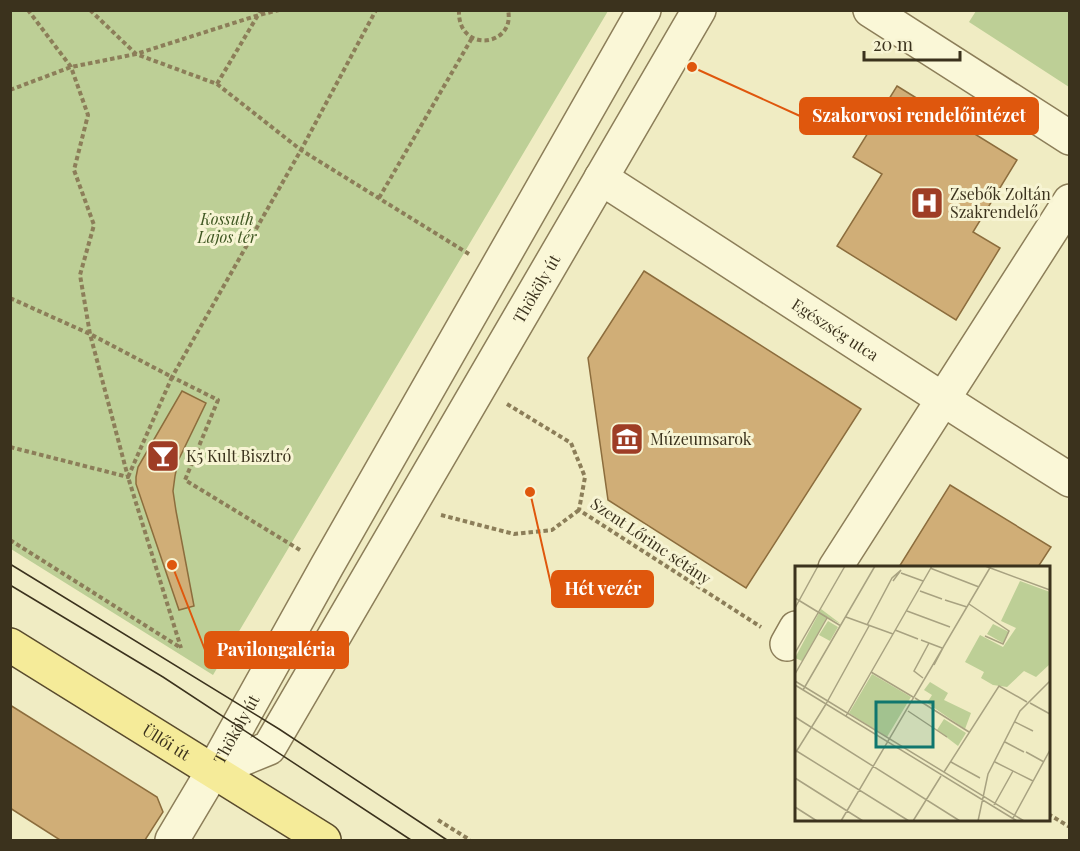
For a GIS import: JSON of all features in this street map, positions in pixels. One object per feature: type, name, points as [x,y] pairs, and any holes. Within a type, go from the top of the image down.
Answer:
[{"type":"main road","name":"Üllői út","points":[[10,645],[324,840]]},
{"type":"street","name":"Thököly út","points":[[213,771],[644,10]]},
{"type":"street","name":"Thököly út","points":[[213,771],[269,748],[699,10]]},
{"type":"street","points":[[870,10],[1070,138]]},
{"type":"street","name":"Egészség utca","points":[[601,178],[807,309],[942,400],[1070,480]]},
{"type":"street","points":[[836,566],[1070,201]]},
{"type":"street","points":[[333,556],[374,567]]},
{"type":"street","points":[[171,840],[213,771]]},
{"type":"path","points":[[10,540],[181,648],[128,477],[90,334],[80,275],[94,225],[74,170],[88,115],[71,67],[28,10]]},
{"type":"path","points":[[90,10],[136,54],[217,84],[301,150],[495,270]]},
{"type":"path","points":[[10,96],[11,90],[71,67],[136,54],[260,13],[279,10]]},
{"type":"path","points":[[128,477],[172,377],[301,150],[376,10]]},
{"type":"path","points":[[459,10],[461,27],[472,38],[480,41],[497,37],[504,31],[508,24],[508,10]]},
{"type":"path","points":[[217,84],[260,13]]},
{"type":"path","points":[[379,198],[472,38]]},
{"type":"path","points":[[10,298],[90,334],[218,400],[184,480],[333,556]]},
{"type":"path","name":"Szent Lőrinc sétány","points":[[479,386],[571,443],[585,477],[579,510],[792,636]]},
{"type":"path","points":[[10,447],[128,477]]},
{"type":"path","points":[[408,507],[514,534],[552,530],[579,510]]},
{"type":"path","points":[[1050,815],[1070,827]]},
{"type":"path","points":[[438,820],[471,840]]},
{"type":"green space","name":"Kossuth Lajos tér","points":[[10,11],[608,11],[213,675],[11,549]]},
{"type":"green space","points":[[976,11],[1069,11],[1069,87],[969,22]]},
{"type":"building","name":"Zsebők Zoltán Szakrendelő","points":[[897,86],[1017,160],[973,232],[1000,248],[956,320],[837,246],[882,174],[853,157]]},
{"type":"building","points":[[644,271],[861,409],[746,588],[608,500],[588,358]]},
{"type":"building","points":[[182,391],[206,403],[178,461],[173,491],[194,606],[179,610],[136,484],[136,477],[138,467]]},
{"type":"building","points":[[950,485],[1051,547],[1039,566],[900,566]]},
{"type":"building","points":[[10,705],[157,797],[163,812],[145,840],[60,840],[10,808]]},
{"type":"tram line","points":[[10,564],[279,729],[447,840]]},
{"type":"tram line","points":[[10,585],[163,677],[411,840]]},
{"type":"place","name":"Szakorvosi rendelőintézet","points":[[692,67]]},
{"type":"place","name":"Zsebők Zoltán Szakrendelő","points":[[927,203]]},
{"type":"place","name":"Múzeumsarok","points":[[627,439]]},
{"type":"place","name":"K5 Kult Bisztró","points":[[163,456]]},
{"type":"place","name":"Hét vezér","points":[[530,492]]},
{"type":"place","name":"Pavilongaléria","points":[[172,565]]}]
